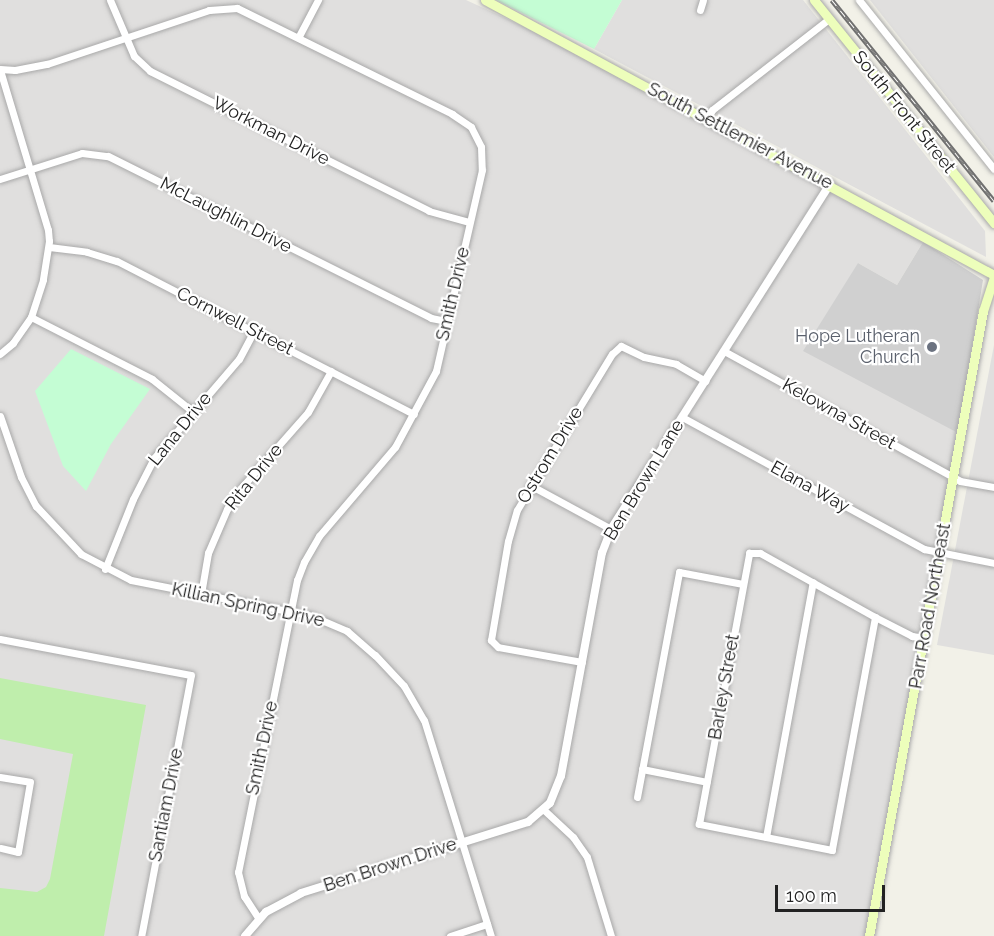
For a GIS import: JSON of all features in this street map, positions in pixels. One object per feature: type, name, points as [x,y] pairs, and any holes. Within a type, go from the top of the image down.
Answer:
[{"type":"main road","name":"South Settlemier Avenue","points":[[485,0],[830,184],[994,276]]},
{"type":"main road","name":"South Front Street","points":[[814,0],[994,223]]},
{"type":"main road","name":"Parr Road Northeast","points":[[869,936],[983,311],[994,276]]},
{"type":"street","name":"Workman Drive","points":[[110,0],[134,56],[150,71],[429,211],[470,222]]},
{"type":"street","points":[[299,36],[318,0]]},
{"type":"street","points":[[700,10],[703,0]]},
{"type":"street","points":[[859,0],[994,169]]},
{"type":"street","name":"Smith Drive","points":[[0,69],[15,70],[47,64],[208,10],[231,8],[248,11],[452,114],[471,127],[479,141],[483,162],[436,371],[395,447],[319,536],[308,553],[297,580],[238,872],[244,896],[259,919]]},
{"type":"street","points":[[708,118],[712,110],[828,19]]},
{"type":"street","points":[[0,69],[48,230],[49,248],[43,280],[31,317],[13,343],[0,354]]},
{"type":"street","name":"McLaughlin Drive","points":[[0,179],[82,153],[108,156],[431,318],[446,321]]},
{"type":"street","name":"Ben Brown Lane","points":[[544,810],[558,785],[602,553],[611,529],[830,184]]},
{"type":"street","name":"Cornwell Street","points":[[49,248],[87,252],[117,261],[414,414]]},
{"type":"street","points":[[31,317],[152,379],[192,411]]},
{"type":"street","name":"Lana Drive","points":[[105,569],[143,478],[154,458],[239,359],[254,331]]},
{"type":"street","name":"Ostrom Drive","points":[[582,662],[494,645],[491,635],[508,541],[517,510],[530,485],[612,354],[621,346],[644,357],[676,364],[705,381]]},
{"type":"street","name":"Kelowna Street","points":[[724,351],[962,482],[994,487]]},
{"type":"street","name":"Rita Drive","points":[[201,594],[208,553],[227,509],[241,488],[308,412],[331,371]]},
{"type":"street","name":"Killian Spring Drive","points":[[0,416],[21,477],[36,506],[81,555],[131,580],[290,612],[335,625],[358,638],[404,686],[424,720],[491,936]]},
{"type":"street","name":"Elana Way","points":[[682,417],[924,549],[994,563]]},
{"type":"street","points":[[530,485],[611,529]]},
{"type":"street","name":"Barley Street","points":[[766,837],[699,824],[748,557],[752,552],[813,582]]},
{"type":"street","points":[[637,797],[679,572],[743,584]]},
{"type":"street","points":[[875,617],[832,850],[766,837],[813,582],[912,636],[924,638]]},
{"type":"street","name":"Santiam Drive","points":[[0,639],[191,675],[141,936]]},
{"type":"street","points":[[642,769],[706,782]]},
{"type":"street","points":[[0,777],[30,782],[18,852],[0,848]]},
{"type":"street","points":[[544,810],[573,837],[586,857],[611,936]]},
{"type":"street","name":"Ben Brown Drive","points":[[245,936],[259,919],[301,893],[528,822],[544,810]]},
{"type":"street","points":[[450,936],[487,924]]},
{"type":"shaded area","points":[[0,0],[466,0],[559,43],[923,242],[897,285],[858,263],[958,433],[865,936],[0,936]]},
{"type":"shaded area","points":[[622,0],[803,0],[985,231],[986,257],[594,49]]},
{"type":"shaded area","points":[[870,0],[994,0],[994,157]]},
{"type":"shaded area","points":[[923,242],[983,280],[958,433],[803,351],[858,263],[897,285]]},
{"type":"shaded area","points":[[994,345],[994,655],[937,645]]},
{"type":"green space","points":[[496,0],[622,0],[594,49]]},
{"type":"green space","points":[[71,349],[150,389],[111,444],[86,491],[63,466],[35,391]]},
{"type":"green space","points":[[0,678],[146,705],[104,936],[0,936],[0,888],[37,892],[46,887],[50,879],[73,754],[0,739]]},
{"type":"railway","points":[[832,0],[994,201]]},
{"type":"place","name":"Hope Lutheran Church","points":[[932,347]]}]
